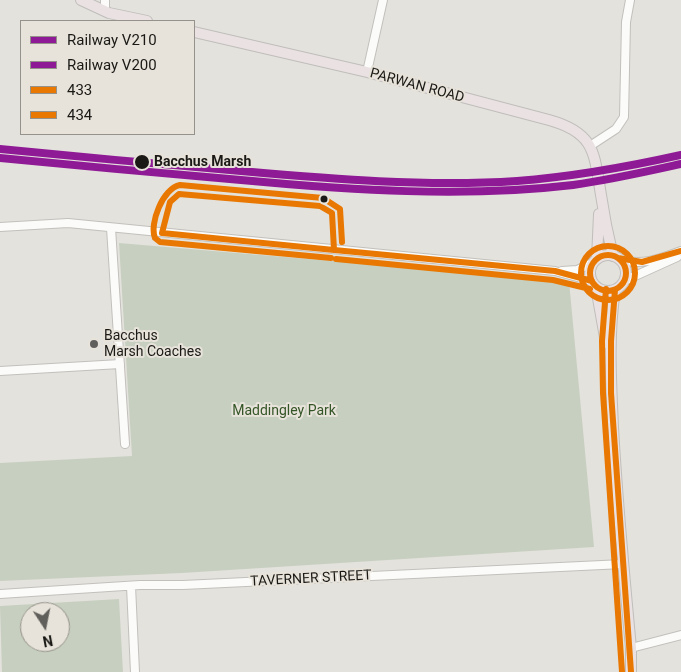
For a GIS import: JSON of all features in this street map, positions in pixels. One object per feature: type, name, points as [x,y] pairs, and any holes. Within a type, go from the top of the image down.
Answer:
[{"type":"main road","points":[[81,0],[105,11],[142,20]]},
{"type":"main road","name":"PARWAN ROAD","points":[[195,32],[367,72],[558,123],[576,132],[590,146]]},
{"type":"main road","points":[[590,146],[596,160],[599,188],[615,257],[626,269],[624,281],[615,290],[611,325],[611,384],[623,564],[631,648],[631,672]]},
{"type":"main road","points":[[599,188],[595,260],[590,268],[611,384]]},
{"type":"main road","points":[[595,260],[603,256],[615,257]]},
{"type":"main road","points":[[594,284],[604,291],[615,290]]},
{"type":"street","points":[[105,0],[105,11]]},
{"type":"street","points":[[367,72],[383,0]]},
{"type":"street","points":[[590,146],[616,128],[624,116],[626,22],[630,0]]},
{"type":"street","points":[[0,227],[68,223],[555,271],[576,270],[595,260]]},
{"type":"street","points":[[111,228],[125,444]]},
{"type":"street","points":[[615,257],[631,263],[681,251]]},
{"type":"street","points":[[624,281],[681,255]]},
{"type":"street","points":[[555,271],[594,284]]},
{"type":"street","points":[[0,372],[120,364]]},
{"type":"street","name":"TAVERNER STREET","points":[[0,594],[131,586],[623,564]]},
{"type":"street","points":[[131,586],[136,672]]},
{"type":"street","points":[[631,648],[681,635]]},
{"type":"green space","name":"Maddingley Park","points":[[119,243],[569,281],[594,547],[182,573],[0,581],[0,463],[132,456]]},
{"type":"green space","points":[[119,599],[123,672],[2,672],[0,606],[20,605],[20,652],[70,652],[70,602],[68,602]]},
{"type":"rail line","name":"V210","points":[[0,149],[310,177],[414,183],[482,183],[559,177],[681,155]]},
{"type":"rail line","name":"V200","points":[[0,158],[324,187],[449,192],[532,189],[573,185],[681,164]]},
{"type":"transit line","name":"434","points":[[331,258],[160,242],[155,238],[154,224],[163,199],[180,185],[323,198],[340,209],[342,242]]},
{"type":"transit line","name":"433","points":[[179,194],[320,206],[332,213],[334,250],[162,233],[170,202],[179,194]]},
{"type":"transit line","name":"434","points":[[608,246],[618,248],[627,254],[633,263],[635,273],[633,283],[627,292],[618,298],[608,300],[598,298],[589,292],[583,283],[581,273],[583,263],[589,254],[598,248],[608,246]]},
{"type":"transit line","name":"433","points":[[334,250],[555,271],[592,281]]},
{"type":"transit line","name":"433","points":[[618,258],[642,262],[681,251]]},
{"type":"transit line","name":"433","points":[[608,255],[615,256],[621,260],[625,266],[626,273],[625,280],[621,286],[615,290],[608,291],[601,290],[595,286],[591,280],[590,273],[591,266],[595,260],[601,256],[608,255]]},
{"type":"transit line","name":"434","points":[[336,259],[553,280],[590,289]]},
{"type":"transit line","name":"434","points":[[606,289],[602,341],[603,393],[622,672]]},
{"type":"transit line","name":"433","points":[[615,290],[611,341],[611,393],[631,672]]},
{"type":"place","name":"Bacchus Marsh","points":[[142,162]]},
{"type":"place","name":"Bacchus Marsh Coaches","points":[[94,344]]}]
